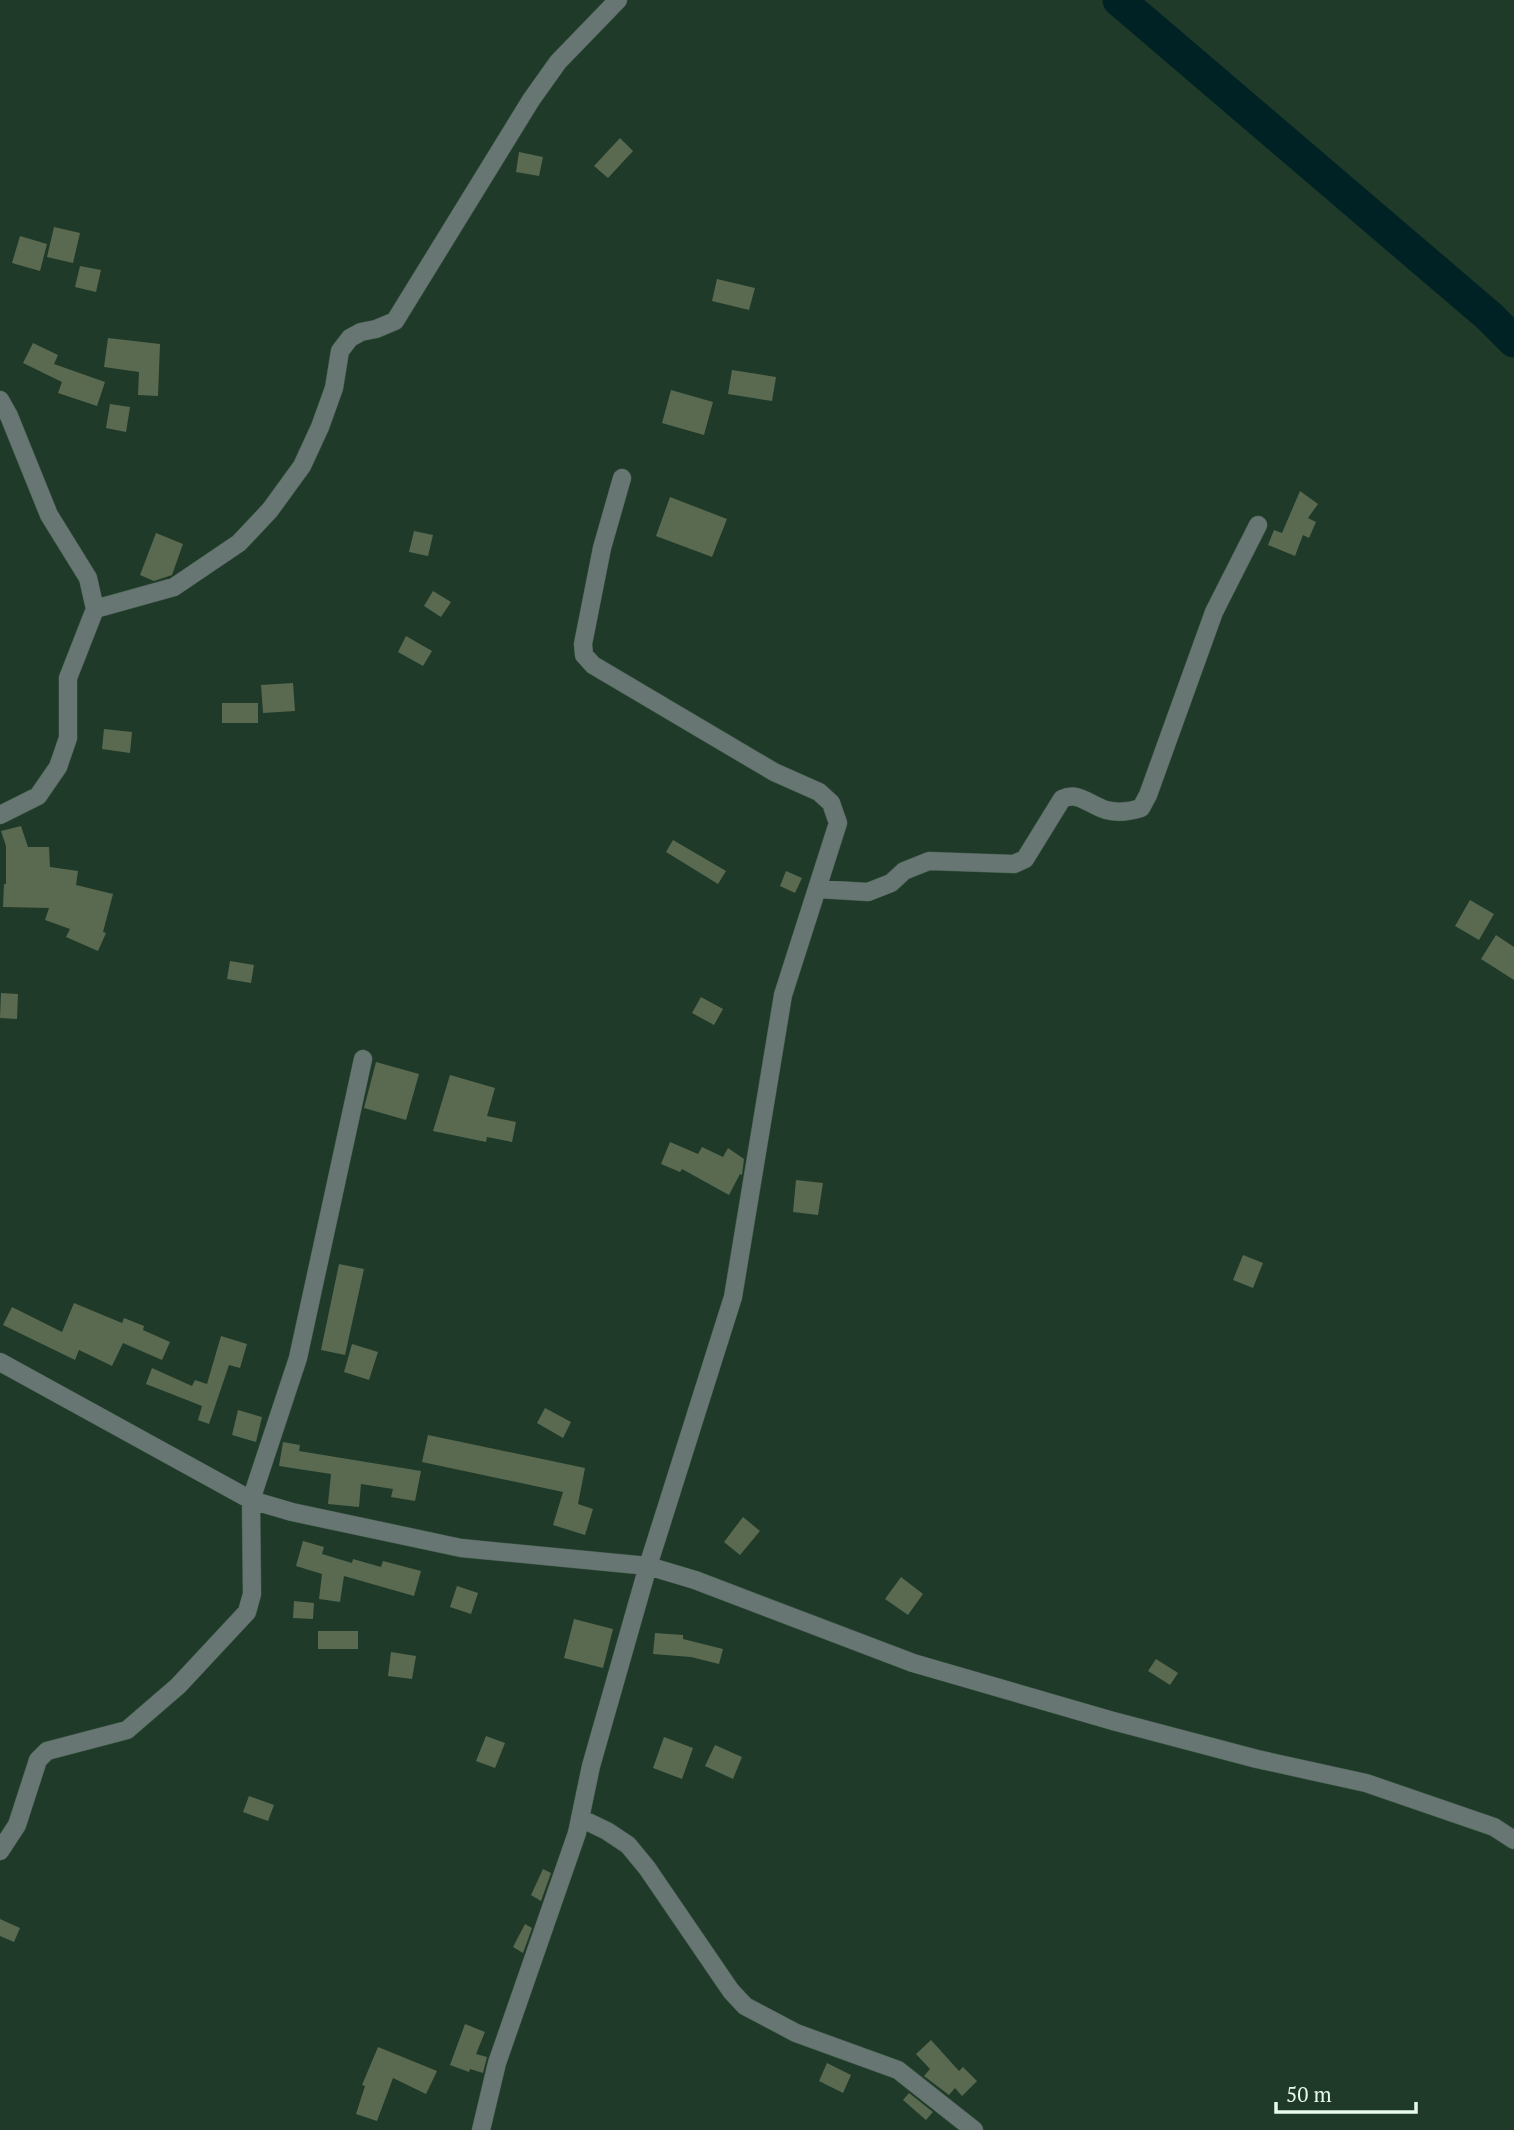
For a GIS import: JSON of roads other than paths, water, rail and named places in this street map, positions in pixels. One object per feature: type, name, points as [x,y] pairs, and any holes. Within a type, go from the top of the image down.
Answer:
[{"type":"street","points":[[95,609],[174,587],[239,543],[270,510],[302,466],[320,427],[334,388],[340,351],[350,338],[395,321],[531,100],[558,62],[618,0]]},
{"type":"street","points":[[0,400],[49,515],[88,578],[95,609],[68,678],[68,738],[58,767],[38,796],[0,816]]},
{"type":"street","points":[[481,2130],[497,2063],[577,1833],[591,1766],[648,1566],[733,1297],[783,995],[838,822],[831,803],[818,792],[774,772],[703,732],[593,665],[584,655],[583,644],[602,548],[622,478]]},
{"type":"street","points":[[818,889],[868,892],[891,883],[904,871],[929,861],[1014,864],[1025,859],[1062,799],[1070,795],[1105,810],[1126,812],[1140,808],[1148,795],[1214,612],[1258,525]]},
{"type":"street","points":[[0,1851],[17,1825],[38,1760],[47,1751],[127,1730],[178,1686],[247,1612],[252,1594],[251,1500],[298,1358],[363,1059]]},
{"type":"street","points":[[0,1362],[251,1500],[292,1512],[461,1548],[648,1566],[695,1580],[913,1663],[1113,1721],[1257,1759],[1367,1783],[1494,1828],[1514,1840]]},
{"type":"street","points":[[580,1818],[628,1845],[647,1868],[731,1991],[745,2006],[796,2033],[898,2070],[974,2130]]},
{"type":"waterway","points":[[1119,0],[1490,317],[1514,341]]}]
